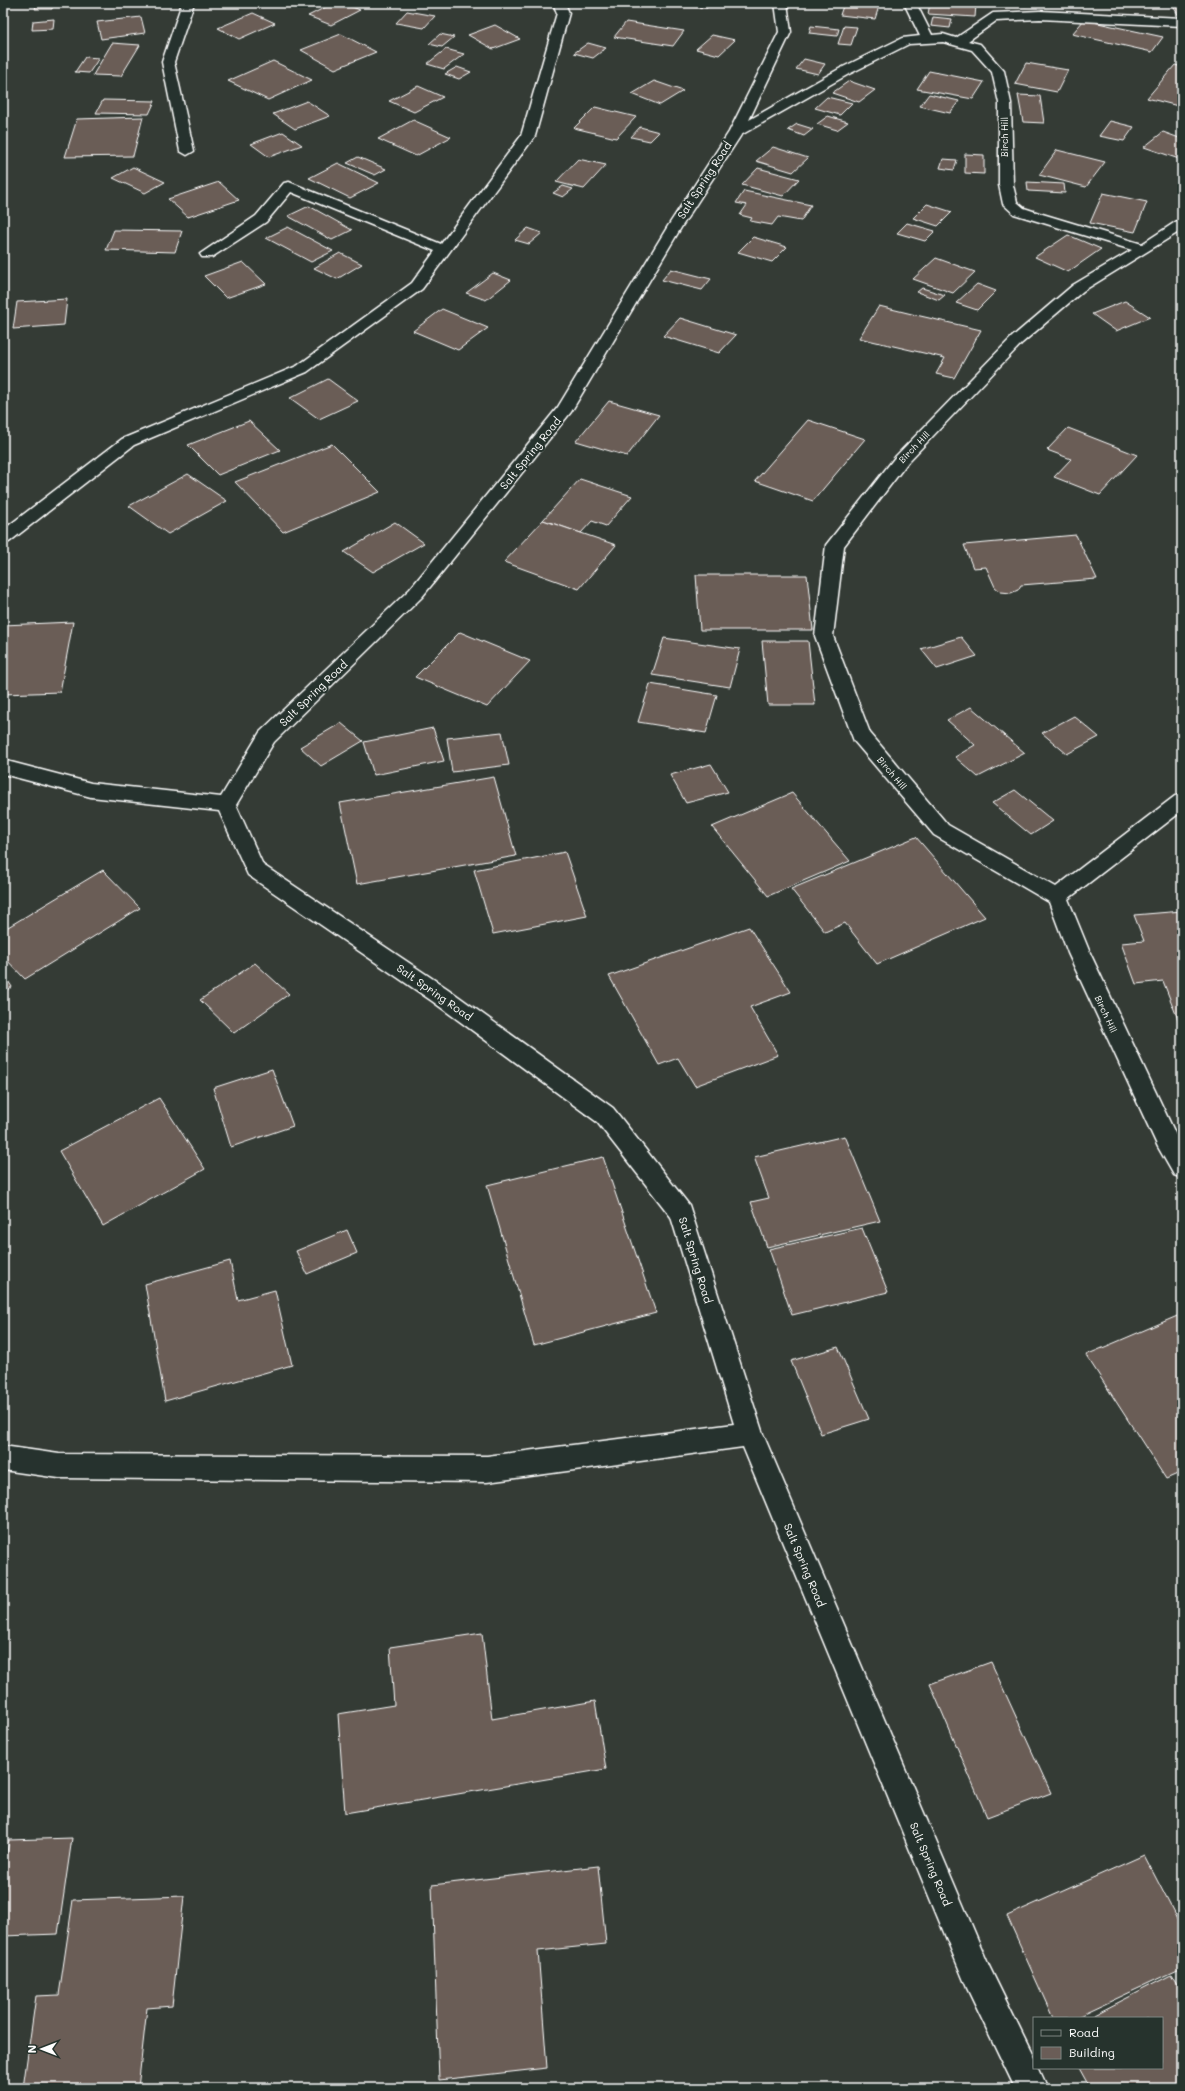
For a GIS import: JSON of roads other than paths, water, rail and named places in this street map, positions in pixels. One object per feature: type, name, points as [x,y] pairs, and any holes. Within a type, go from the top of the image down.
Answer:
[{"type":"street","points":[[187,151],[168,62],[188,3]]},
{"type":"street","points":[[3,538],[128,442],[302,369],[417,286],[528,136],[563,13],[559,3]]},
{"type":"street","name":"Salt Spring Road","points":[[781,3],[785,32],[736,132],[675,226],[564,409],[416,593],[267,737],[226,805],[255,870],[440,995],[605,1115],[681,1212],[750,1434],[978,1978],[1032,2088]]},
{"type":"street","points":[[910,3],[928,39]]},
{"type":"street","points":[[958,42],[993,17],[1040,15],[1182,22]]},
{"type":"street","name":"Birch Hill","points":[[736,132],[843,72],[906,41],[943,38],[976,47],[998,71],[1005,103],[1006,185],[1010,204],[1019,211],[1144,249]]},
{"type":"street","points":[[207,254],[261,219],[289,186],[444,250]]},
{"type":"street","points":[[1144,249],[1182,224]]},
{"type":"street","name":"Birch Hill","points":[[1144,249],[1078,288],[1017,340],[902,459],[835,545],[824,636],[861,736],[941,830],[1057,897],[1079,953],[1117,1036],[1169,1147],[1182,1168]]},
{"type":"street","points":[[3,767],[91,790],[226,805]]},
{"type":"street","points":[[1057,897],[1182,801]]},
{"type":"street","points":[[3,1458],[59,1466],[487,1469],[750,1434]]}]
